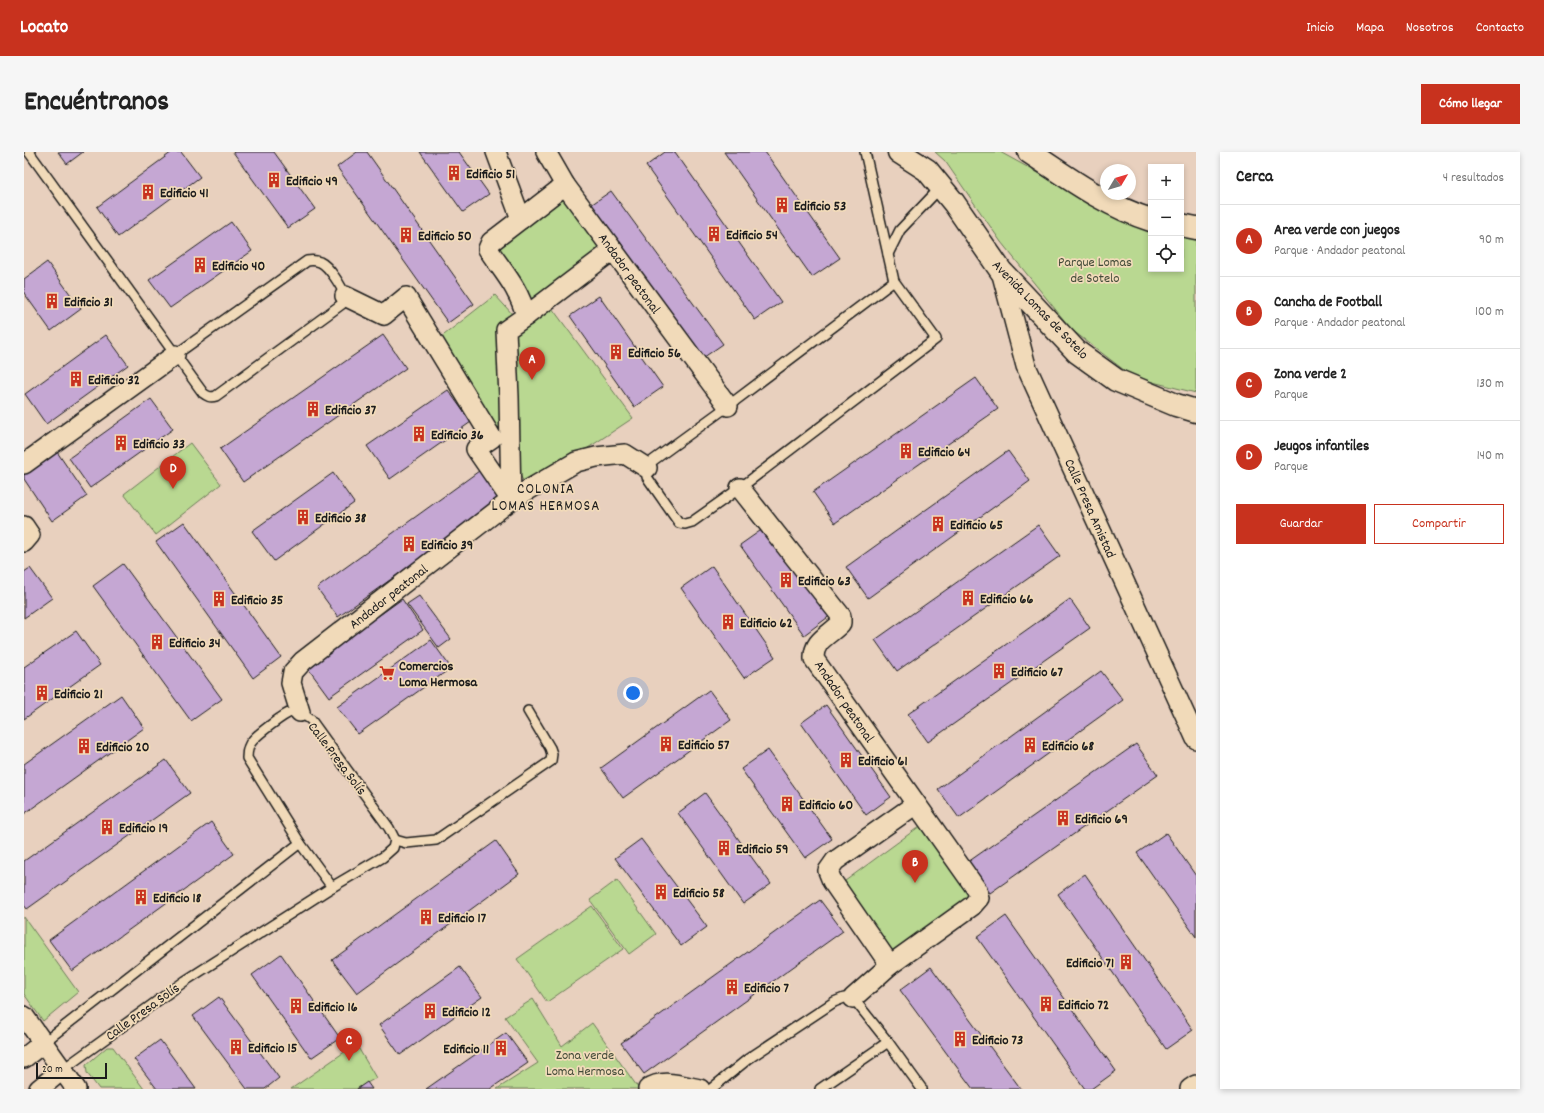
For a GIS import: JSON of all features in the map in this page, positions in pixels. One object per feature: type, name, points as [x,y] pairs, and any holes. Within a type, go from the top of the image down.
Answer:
[{"type":"main road","name":"Avenida Lomas de Sotelo","points":[[899,152],[927,170],[954,203],[1001,271],[1077,352],[1116,380],[1176,405],[1196,411]]},
{"type":"main road","points":[[1029,152],[1087,190],[1126,210],[1148,219]]},
{"type":"main road","points":[[1184,226],[1196,228]]},
{"type":"street","points":[[496,152],[521,219]]},
{"type":"street","name":"Andador peatonal","points":[[546,152],[565,184],[728,406]]},
{"type":"street","points":[[526,316],[522,301],[515,288],[488,249],[491,242],[565,184]]},
{"type":"street","points":[[511,500],[506,330],[613,250]]},
{"type":"street","name":"Calle Presa Amistad","points":[[1001,271],[1026,366],[1196,739]]},
{"type":"street","points":[[345,296],[384,315],[406,297],[492,438],[476,449],[511,500]]},
{"type":"street","points":[[24,464],[175,355]]},
{"type":"street","name":"Andador peatonal","points":[[300,712],[291,683],[294,672],[303,661],[511,500],[576,462],[596,457],[625,454],[647,468]]},
{"type":"street","name":"Andador peatonal","points":[[740,488],[841,616],[842,623],[817,644],[814,651],[814,659],[977,890],[979,898],[972,906],[890,965],[853,998]]},
{"type":"street","points":[[24,526],[30,535],[24,542]]},
{"type":"street","points":[[890,965],[832,880],[828,871],[835,861],[916,804]]},
{"type":"street","points":[[24,1016],[76,1089]]},
{"type":"street","points":[[24,1058],[43,1043]]},
{"type":"street","name":"Calle Presa Solís","points":[[39,1089],[62,1070]]},
{"type":"street","points":[[24,1081],[30,1089]]},
{"type":"street","points":[[648,1089],[654,1085],[668,1083],[700,1089]]},
{"type":"street","points":[[1190,1089],[1196,1085]]},
{"type":"lane","points":[[30,152],[175,355],[203,392],[211,397],[216,396],[342,304],[345,296],[344,291],[326,266],[314,260],[307,261],[175,355]]},
{"type":"lane","points":[[865,152],[894,281],[936,340],[740,488],[692,522],[685,524],[679,523],[647,477],[647,468],[651,462],[894,281]]},
{"type":"lane","points":[[888,254],[900,230],[941,188]]},
{"type":"lane","name":"Calle Presa Solís","points":[[62,1070],[185,980],[332,887],[383,857],[392,848],[395,840],[389,828],[311,720],[300,712],[290,712],[252,741],[247,750],[247,758],[300,843],[332,887]]},
{"type":"lane","points":[[395,840],[406,843],[436,840],[551,761],[552,754],[550,748],[528,712]]},
{"type":"lane","points":[[43,1043],[300,843]]},
{"type":"lane","points":[[711,1089],[748,1059],[834,1002],[844,998],[853,998],[888,1042],[922,1089]]},
{"type":"lane","points":[[820,1089],[888,1042]]},
{"type":"green space","name":"Parque Lomas de Sotelo","points":[[935,152],[1000,152],[1131,224],[1148,227],[1148,272],[1184,272],[1184,233],[1196,235],[1196,393],[1133,377],[1072,330],[1001,242],[945,161]]},
{"type":"green space","points":[[565,198],[605,253],[533,304],[494,249]]},
{"type":"green space","points":[[495,295],[524,327],[552,308],[633,418],[528,488],[435,342]]},
{"type":"green space","points":[[190,443],[221,484],[156,535],[124,494]]},
{"type":"green space","points":[[920,826],[970,895],[891,953],[841,884]]},
{"type":"green space","points":[[617,880],[656,934],[629,954],[590,900]]},
{"type":"green space","points":[[592,906],[623,949],[547,1002],[517,959]]},
{"type":"green space","points":[[24,917],[78,992],[43,1021],[24,994]]},
{"type":"green space","name":"Zona verde Loma Hermosa","points":[[533,999],[562,1046],[592,1023],[639,1089],[497,1089],[538,1063],[505,1017]]},
{"type":"green space","points":[[356,1044],[376,1078],[356,1089],[291,1089]]},
{"type":"green space","points":[[107,1047],[113,1047],[144,1089],[99,1089],[87,1073],[86,1065]]},
{"type":"building","points":[[58,152],[83,152],[67,164]]},
{"type":"building","name":"Edificio 41","points":[[172,152],[181,152],[200,177],[118,237],[97,207]]},
{"type":"building","name":"Edificio 49","points":[[233,152],[274,152],[315,209],[288,228]]},
{"type":"building","name":"Edificio 50","points":[[357,152],[367,152],[474,304],[448,323],[337,167]]},
{"type":"building","name":"Edificio 51","points":[[420,152],[459,152],[489,194],[463,212]]},
{"type":"building","name":"Edificio 54","points":[[665,152],[675,152],[781,302],[755,320],[646,166]]},
{"type":"building","name":"Edificio 53","points":[[724,152],[765,152],[840,258],[812,277]]},
{"type":"building","points":[[611,191],[723,344],[697,362],[585,209]]},
{"type":"building","name":"Edificio 40","points":[[231,222],[252,251],[170,308],[149,280]]},
{"type":"building","name":"Edificio 31","points":[[47,262],[81,309],[51,331],[24,293],[24,279]]},
{"type":"building","name":"Edificio 56","points":[[599,296],[663,387],[634,407],[570,316]]},
{"type":"building","name":"Edificio 32","points":[[106,335],[128,365],[46,424],[25,394]]},
{"type":"building","name":"Edificio 37","points":[[383,335],[406,368],[243,482],[220,449]]},
{"type":"building","name":"Edificio 64","points":[[976,378],[998,409],[835,523],[813,492]]},
{"type":"building","name":"Edificio 36","points":[[448,390],[471,422],[390,479],[367,446]]},
{"type":"building","name":"Edificio 33","points":[[151,399],[173,429],[90,488],[69,458]]},
{"type":"building","points":[[55,449],[87,496],[52,521],[24,479],[24,470]]},
{"type":"building","name":"Edificio 65","points":[[1008,451],[1030,481],[868,598],[846,567]]},
{"type":"building","name":"Edificio 39","points":[[479,471],[501,501],[338,617],[317,588]]},
{"type":"building","name":"Edificio 38","points":[[333,473],[354,503],[274,561],[252,531]]},
{"type":"building","name":"Edificio 35","points":[[184,522],[281,657],[253,678],[156,542]]},
{"type":"building","name":"Edificio 66","points":[[1038,525],[1060,556],[897,671],[875,640]]},
{"type":"building","name":"Edificio 63","points":[[767,526],[831,615],[804,635],[740,545]]},
{"type":"building","name":"Edificio 34","points":[[123,564],[222,699],[191,721],[93,586]]},
{"type":"building","name":"Edificio 62","points":[[712,566],[775,657],[744,678],[681,588]]},
{"type":"building","points":[[30,568],[52,598],[24,618],[24,572]]},
{"type":"building","points":[[419,596],[451,639],[439,648],[407,604]]},
{"type":"building","points":[[402,599],[423,630],[329,697],[307,667]]},
{"type":"building","name":"Edificio 67","points":[[1070,599],[1090,628],[928,742],[908,714]]},
{"type":"building","name":"Edificio 21","points":[[76,631],[100,665],[24,719],[24,667]]},
{"type":"building","points":[[431,640],[451,668],[358,734],[337,707]]},
{"type":"building","name":"Edificio 68","points":[[1101,671],[1123,700],[959,818],[938,789]]},
{"type":"building","name":"Edificio 57","points":[[709,690],[731,720],[623,798],[601,768]]},
{"type":"building","name":"Edificio 20","points":[[121,695],[144,728],[24,814],[24,764]]},
{"type":"building","name":"Edificio 61","points":[[826,705],[891,797],[866,815],[801,723]]},
{"type":"building","name":"Edificio 69","points":[[1136,744],[1158,775],[990,893],[968,862]]},
{"type":"building","name":"Edificio 60","points":[[768,750],[832,839],[805,858],[741,769]]},
{"type":"building","name":"Edificio 19","points":[[166,760],[190,793],[27,909],[24,905],[24,861]]},
{"type":"building","name":"Edificio 59","points":[[705,793],[771,884],[743,904],[678,813]]},
{"type":"building","name":"Edificio 18","points":[[211,822],[234,854],[72,971],[49,940]]},
{"type":"building","points":[[1166,833],[1196,876],[1196,937],[1137,853]]},
{"type":"building","name":"Edificio 58","points":[[641,839],[707,927],[681,946],[615,858]]},
{"type":"building","name":"Edificio 17","points":[[496,841],[519,874],[357,993],[332,960]]},
{"type":"building","name":"Edificio 71","points":[[1085,874],[1193,1030],[1166,1049],[1058,894]]},
{"type":"building","name":"Edificio 7","points":[[820,900],[843,931],[644,1074],[621,1043]]},
{"type":"building","name":"Edificio 72","points":[[1006,916],[1116,1071],[1091,1089],[1085,1089],[977,937]]},
{"type":"building","name":"Edificio 16","points":[[281,954],[340,1038],[311,1058],[252,975]]},
{"type":"building","name":"Edificio 12","points":[[460,967],[482,997],[400,1055],[379,1025]]},
{"type":"building","name":"Edificio 73","points":[[931,967],[1021,1089],[973,1089],[900,990]]},
{"type":"building","name":"Edificio 15","points":[[219,997],[279,1078],[265,1089],[247,1089],[193,1016]]},
{"type":"building","name":"Edificio 11","points":[[506,1033],[528,1063],[490,1089],[426,1089]]},
{"type":"building","points":[[160,1040],[196,1089],[157,1089],[134,1059]]},
{"type":"building","points":[[367,1082],[372,1089],[357,1089]]},
{"type":"place","name":"Edificio 51","points":[[454,173]]},
{"type":"place","name":"Edificio 49","points":[[274,180]]},
{"type":"place","name":"Edificio 41","points":[[148,192]]},
{"type":"place","name":"Edificio 53","points":[[782,205]]},
{"type":"place","name":"Edificio 54","points":[[714,234]]},
{"type":"place","name":"Edificio 50","points":[[406,235]]},
{"type":"place","name":"Edificio 40","points":[[200,265]]},
{"type":"place","name":"Edificio 31","points":[[52,301]]},
{"type":"place","name":"Edificio 56","points":[[616,352]]},
{"type":"place","name":"Edificio 32","points":[[76,379]]},
{"type":"place","name":"Area verde con juegos","points":[[532,380]]},
{"type":"place","name":"Edificio 37","points":[[313,409]]},
{"type":"place","name":"Edificio 36","points":[[419,434]]},
{"type":"place","name":"Edificio 33","points":[[121,443]]},
{"type":"place","name":"Edificio 64","points":[[906,451]]},
{"type":"place","name":"Jeugos infantiles","points":[[173,489]]},
{"type":"place","name":"Edificio 38","points":[[303,517]]},
{"type":"place","name":"Edificio 65","points":[[938,524]]},
{"type":"place","name":"Edificio 39","points":[[409,544]]},
{"type":"place","name":"Edificio 63","points":[[786,580]]},
{"type":"place","name":"Edificio 66","points":[[968,598]]},
{"type":"place","name":"Edificio 35","points":[[219,599]]},
{"type":"place","name":"Edificio 62","points":[[728,622]]},
{"type":"place","name":"Edificio 34","points":[[157,642]]},
{"type":"place","name":"Edificio 67","points":[[999,671]]},
{"type":"place","name":"Comercios Loma Hermosa","points":[[387,673]]},
{"type":"place","name":"Edificio 21","points":[[42,693]]},
{"type":"place","name":"Edificio 57","points":[[666,744]]},
{"type":"place","name":"Edificio 68","points":[[1030,745]]},
{"type":"place","name":"Edificio 20","points":[[84,746]]},
{"type":"place","name":"Edificio 61","points":[[846,760]]},
{"type":"place","name":"Edificio 60","points":[[787,804]]},
{"type":"place","name":"Edificio 69","points":[[1063,818]]},
{"type":"place","name":"Edificio 19","points":[[107,827]]},
{"type":"place","name":"Edificio 59","points":[[724,848]]},
{"type":"place","name":"Cancha de Football","points":[[915,883]]},
{"type":"place","name":"Edificio 58","points":[[661,892]]},
{"type":"place","name":"Edificio 18","points":[[141,897]]},
{"type":"place","name":"Edificio 17","points":[[426,917]]},
{"type":"place","name":"Edificio 71","points":[[1126,962]]},
{"type":"place","name":"Edificio 7","points":[[732,987]]},
{"type":"place","name":"Edificio 72","points":[[1046,1004]]},
{"type":"place","name":"Edificio 16","points":[[296,1006]]},
{"type":"place","name":"Edificio 12","points":[[430,1011]]},
{"type":"place","name":"Edificio 73","points":[[960,1039]]},
{"type":"place","name":"Edificio 15","points":[[236,1047]]},
{"type":"place","name":"Edificio 11","points":[[501,1048]]},
{"type":"place","name":"Zona verde 2","points":[[349,1061]]},
{"type":"district","name":"COLONIA LOMAS HERMOSA","points":[[546,496]]}]
